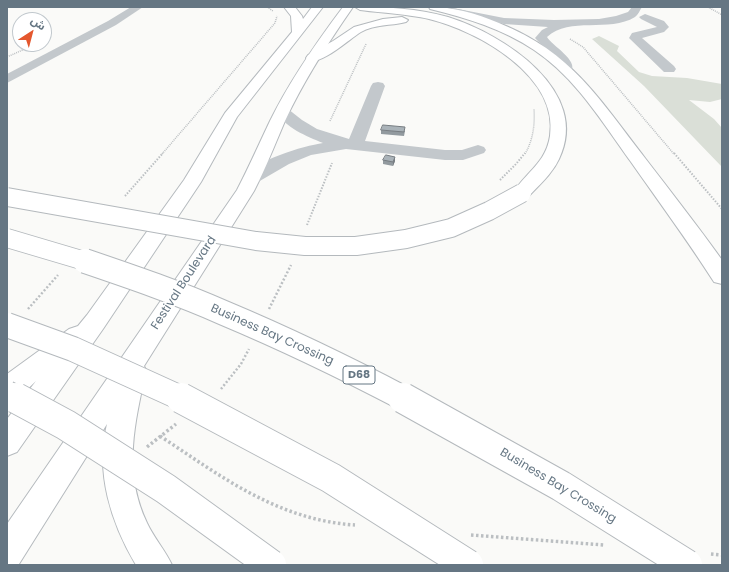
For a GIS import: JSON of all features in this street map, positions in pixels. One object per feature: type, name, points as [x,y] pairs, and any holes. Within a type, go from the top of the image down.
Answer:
[{"type":"main road","points":[[289,7],[297,16],[297,31]]},
{"type":"main road","points":[[7,442],[95,322],[192,182],[226,121],[297,31],[318,7]]},
{"type":"main road","name":"Festival Boulevard","points":[[7,552],[252,178],[283,112],[312,58],[348,7]]},
{"type":"main road","points":[[7,197],[256,241],[305,246],[356,246],[406,239],[451,228],[489,211],[522,193],[539,176],[550,158],[557,135],[558,124],[556,108],[550,93],[529,66],[499,45],[454,23],[429,16],[360,7]]},
{"type":"main road","points":[[434,7],[450,10],[486,22],[515,35],[537,47],[566,69],[596,105],[722,276]]},
{"type":"main road","points":[[312,58],[337,44],[358,29],[383,22],[397,20],[425,20],[466,29]]},
{"type":"main road","name":"Business Bay Crossing","points":[[7,238],[57,251],[160,286],[272,333],[410,401],[562,487],[687,565]]},
{"type":"main road","points":[[17,318],[73,349],[192,403],[331,478],[468,565]]},
{"type":"main road","points":[[95,322],[29,372],[7,392],[66,425],[166,489],[271,565]]},
{"type":"main road","points":[[135,358],[119,432],[118,470],[123,501],[136,535],[155,565]]},
{"type":"street","points":[[28,55],[89,26],[122,7]]},
{"type":"street","points":[[7,79],[112,23],[138,7]]},
{"type":"street","points":[[450,10],[516,22],[576,23],[619,20],[630,17],[636,12],[637,7]]},
{"type":"street","points":[[603,22],[617,23],[635,21],[644,12],[660,23],[663,27],[660,30],[636,36],[635,38],[669,69]]},
{"type":"street","points":[[566,69],[566,64],[563,59],[541,38],[547,32],[561,26],[576,23]]},
{"type":"street","points":[[351,145],[378,86]]},
{"type":"street","points":[[283,112],[297,125],[306,130],[331,140],[351,145],[449,155],[463,155],[478,150]]},
{"type":"street","points":[[252,178],[275,163],[301,153],[328,146],[351,145]]},
{"type":"path","points":[[125,196],[275,23],[277,19],[275,12],[267,7]]},
{"type":"path","points":[[708,7],[722,16]]},
{"type":"path","points":[[547,32],[570,39],[583,47],[722,209]]},
{"type":"path","points":[[7,57],[18,52]]},
{"type":"path","points":[[500,180],[517,165],[530,145],[536,126],[534,108]]},
{"type":"path","points":[[17,318],[58,274]]},
{"type":"shaded area","points":[[599,36],[619,46],[617,51],[639,72],[652,76],[687,78],[722,84],[722,99],[710,102],[689,100],[714,119],[722,128],[722,167],[644,86],[592,39]]},
{"type":"building","points":[[383,125],[405,127],[404,132],[381,130]]},
{"type":"building","points":[[386,155],[395,157],[393,162],[383,160]]}]
